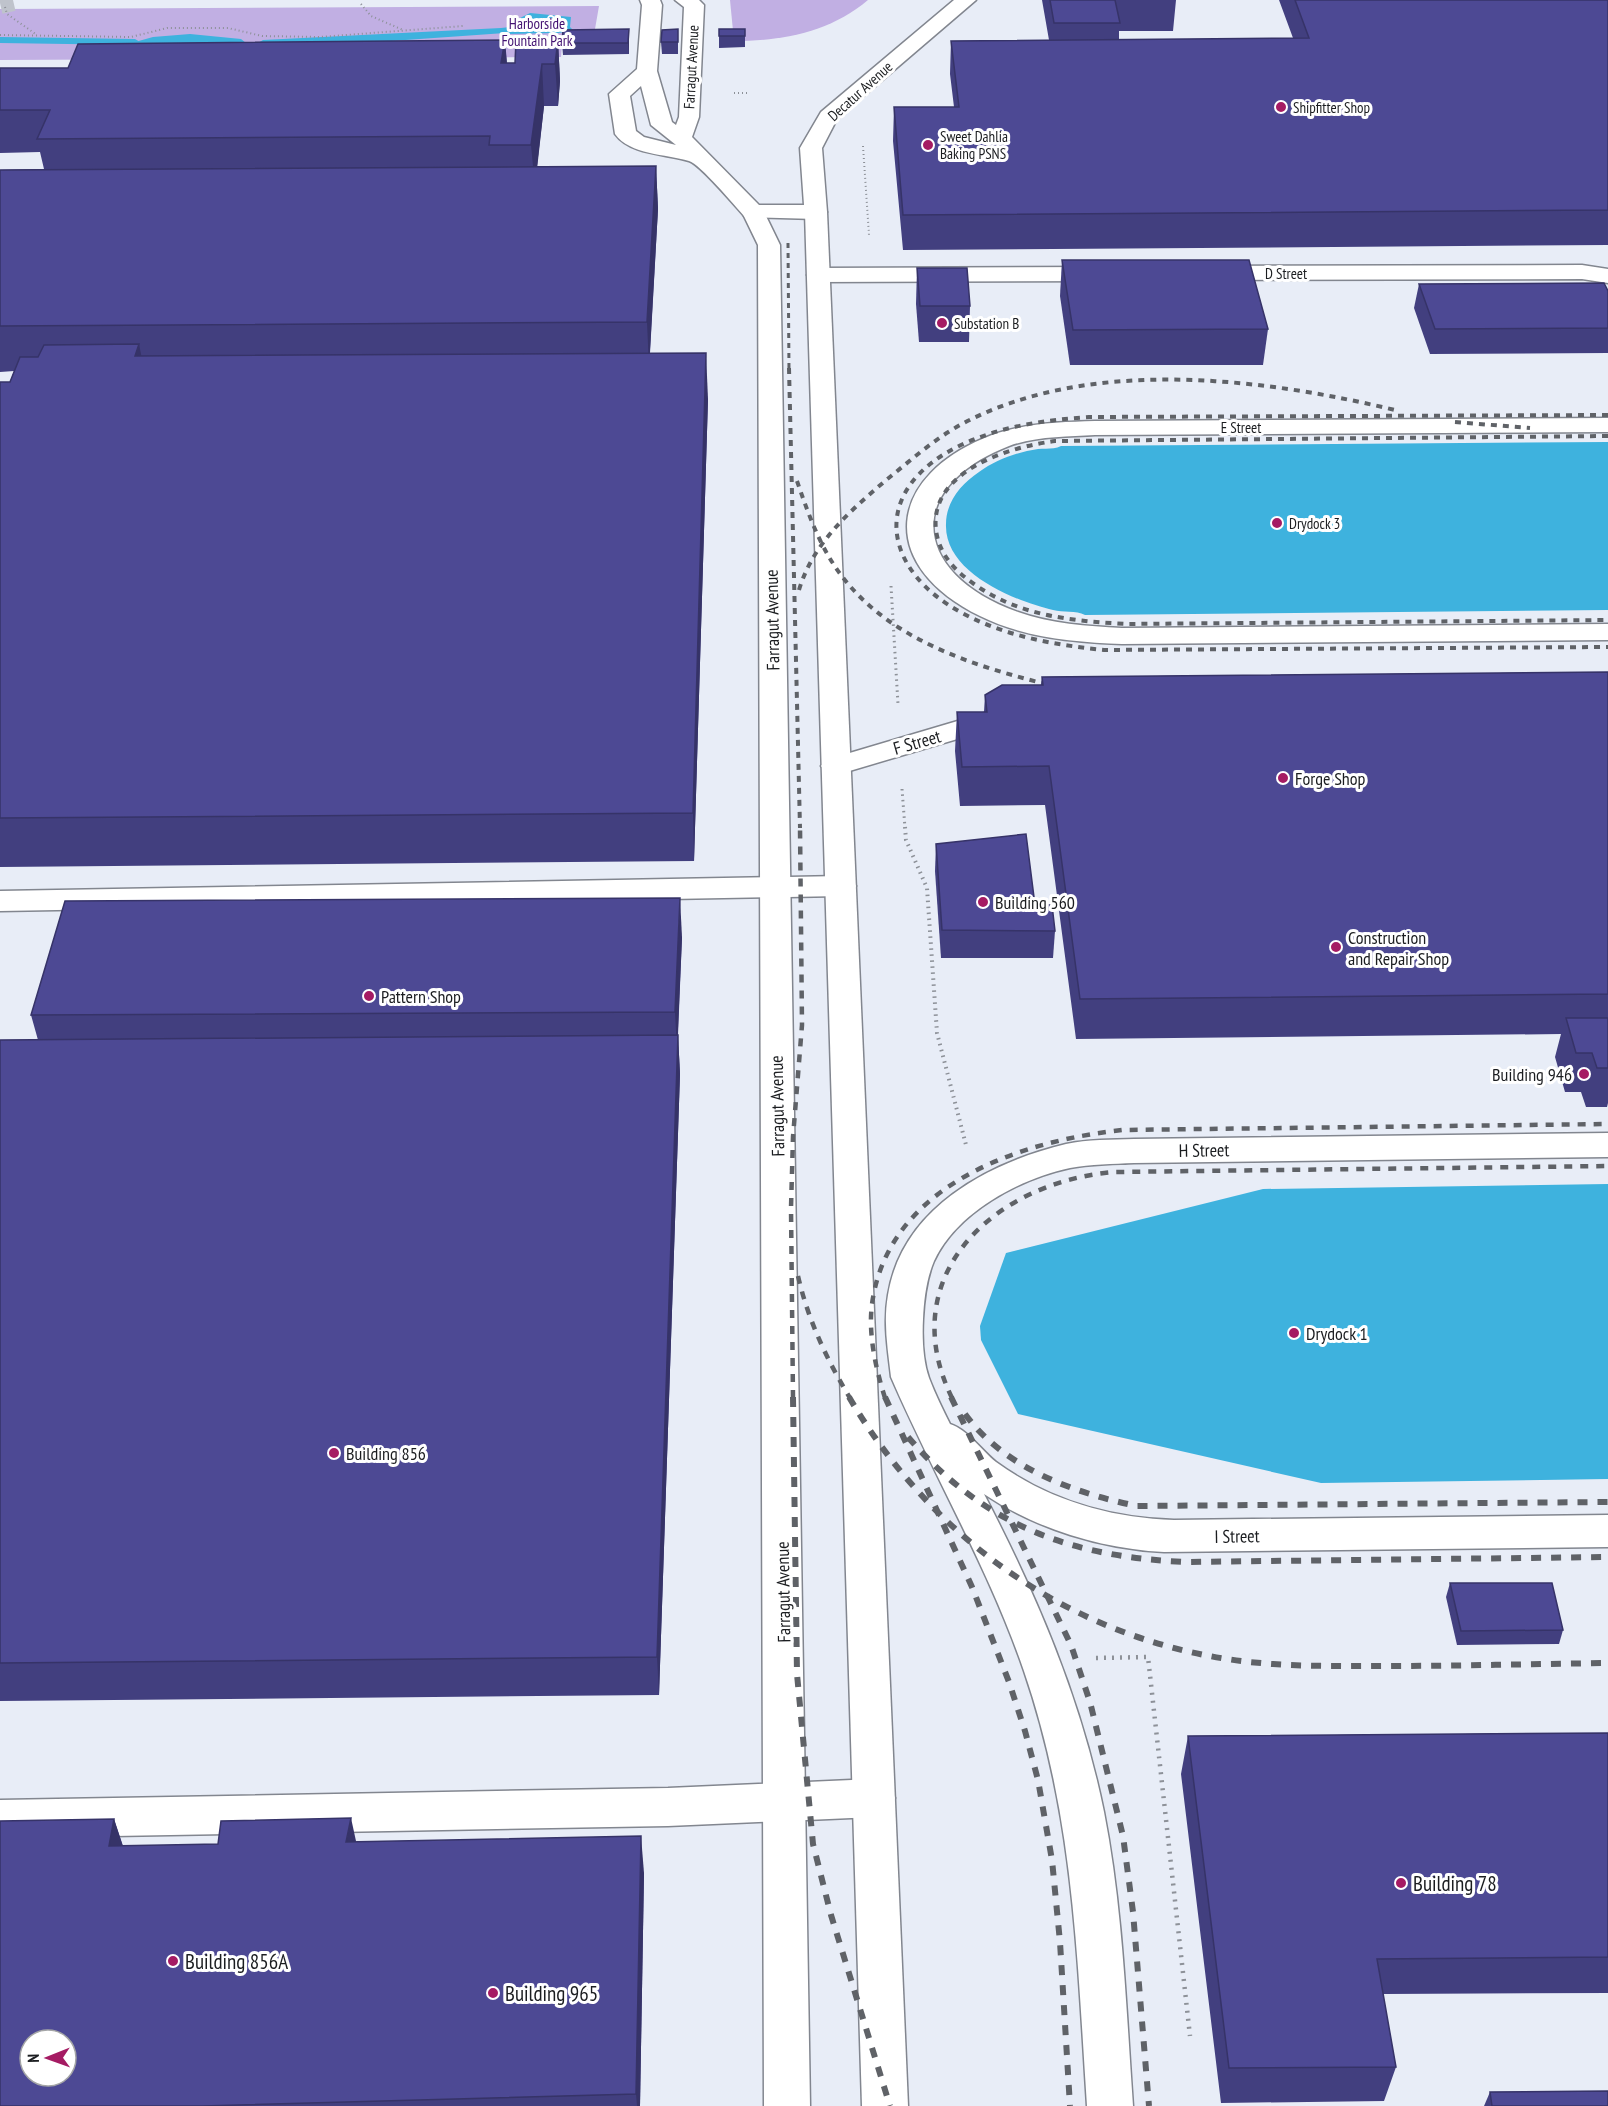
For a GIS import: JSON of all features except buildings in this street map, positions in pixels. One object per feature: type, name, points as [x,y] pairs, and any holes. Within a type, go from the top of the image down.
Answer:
[{"type":"street","name":"Farragut Avenue","points":[[650,0],[652,5],[647,71],[662,125],[681,138],[753,212],[769,245],[788,2106]]},
{"type":"street","name":"Farragut Avenue","points":[[681,138],[689,117],[694,5],[685,0]]},
{"type":"street","name":"Decatur Avenue","points":[[816,212],[811,148],[828,116],[966,0]]},
{"type":"street","points":[[647,71],[619,94],[626,135],[637,142],[698,156]]},
{"type":"street","points":[[753,212],[816,212],[835,275],[836,766],[885,2106]]},
{"type":"street","name":"D Street","points":[[1186,273],[1582,272],[1608,276]]},
{"type":"street","points":[[835,275],[1126,274]]},
{"type":"street","name":"E Street","points":[[1608,425],[1059,430],[1003,440],[977,451],[955,465],[925,498],[918,517],[918,534],[924,551],[933,568],[953,587],[996,613],[1055,630],[1122,636],[1608,632]]},
{"type":"street","name":"F Street","points":[[836,766],[1026,710]]},
{"type":"street","points":[[0,901],[841,886]]},
{"type":"street","name":"H Street","points":[[916,1394],[908,1368],[902,1319],[916,1258],[928,1236],[967,1198],[1008,1176],[1067,1157],[1098,1153],[1608,1145]]},
{"type":"street","points":[[916,1394],[1022,1613],[1046,1674],[1067,1745],[1086,1832],[1094,1898],[1110,2106]]},
{"type":"street","name":"I Street","points":[[916,1394],[939,1431],[962,1458],[991,1479],[1053,1512],[1124,1532],[1166,1536],[1203,1536],[1608,1531]]},
{"type":"street","points":[[0,1819],[785,1803],[874,1798]]},
{"type":"path","points":[[361,4],[371,16],[404,30]]},
{"type":"path","points":[[4,7],[7,14],[38,36]]},
{"type":"path","points":[[0,35],[131,37],[167,28],[228,28],[262,36],[320,37],[463,26]]},
{"type":"path","points":[[735,93],[747,93]]},
{"type":"path","points":[[835,275],[871,256],[863,144]]},
{"type":"path","points":[[891,580],[906,840],[927,888],[937,1033],[976,1192]]},
{"type":"path","points":[[1085,1658],[1148,1657],[1191,2036]]},
{"type":"green space","points":[[730,0],[868,0],[838,20],[822,27],[770,39],[734,41]]},
{"type":"green space","name":"Harborside Fountain Park","points":[[599,6],[595,29],[563,33],[561,57],[0,60],[0,9]]},
{"type":"water","points":[[530,13],[571,17],[570,27],[574,31],[501,34],[501,28],[511,27],[516,20]]},
{"type":"water","points":[[190,34],[241,39],[246,43],[135,47],[135,42],[153,37]]},
{"type":"water","name":"Drydock 3","points":[[1608,442],[1608,610],[1085,615],[1037,606],[1002,592],[969,570],[957,557],[948,541],[946,524],[949,508],[956,494],[966,482],[1000,460],[1030,450],[1061,446]]},
{"type":"water","name":"Drydock 1","points":[[1608,1184],[1608,1479],[1321,1483],[1018,1414],[981,1340],[980,1326],[1006,1253],[1263,1189]]},
{"type":"waterway","points":[[263,43],[501,31]]},
{"type":"waterway","points":[[0,40],[135,42]]},
{"type":"tunnel","points":[[0,3],[13,0]]},
{"type":"railway","points":[[788,243],[789,370]]},
{"type":"railway","points":[[789,368],[800,828]]},
{"type":"railway","points":[[822,544],[834,529],[872,493],[942,436],[962,424],[1012,403],[1065,389],[1120,381],[1178,380],[1235,383],[1347,399],[1399,411]]},
{"type":"railway","points":[[1608,415],[1089,417],[1040,422],[976,438],[931,463],[911,484],[899,506],[896,530],[902,553],[915,575],[936,596],[964,614],[998,629],[1068,646],[1104,650],[1608,647]]},
{"type":"railway","points":[[1455,422],[1530,428]]},
{"type":"railway","points":[[1608,436],[1055,441],[995,456],[958,477],[945,492],[937,509],[936,530],[941,547],[949,561],[960,573],[991,595],[1028,610],[1086,621],[1126,624],[1608,620]]},
{"type":"railway","points":[[797,481],[822,544]]},
{"type":"railway","points":[[799,590],[805,573],[822,544]]},
{"type":"railway","points":[[822,544],[834,565],[854,591],[878,613],[905,631],[934,647],[964,659],[1058,687]]},
{"type":"railway","points":[[793,1398],[791,1208],[793,1137],[802,1025],[800,827]]},
{"type":"railway","points":[[885,1398],[876,1364],[871,1328],[872,1304],[883,1263],[903,1228],[931,1200],[965,1176],[1002,1159],[1042,1145],[1122,1130],[1608,1124]]},
{"type":"railway","points":[[952,1398],[937,1353],[935,1312],[946,1275],[966,1242],[995,1215],[1031,1194],[1071,1179],[1115,1172],[1608,1166]]},
{"type":"railway","points":[[798,1276],[819,1339],[850,1398]]},
{"type":"railway","points":[[793,1397],[797,1674],[813,1844],[831,1915],[890,2106]]},
{"type":"railway","points":[[849,1397],[882,1447],[937,1510]]},
{"type":"railway","points":[[885,1397],[937,1510]]},
{"type":"railway","points":[[951,1397],[1010,1520]]},
{"type":"railway","points":[[965,1414],[999,1449],[1042,1475],[1089,1494],[1137,1506],[1608,1502]]},
{"type":"railway","points":[[908,1437],[937,1468],[967,1493],[1010,1520]]},
{"type":"railway","points":[[937,1510],[962,1535],[1008,1571],[1047,1595]]},
{"type":"railway","points":[[937,1510],[972,1587],[1009,1682],[1038,1780],[1052,1860],[1060,1942],[1070,2106]]},
{"type":"railway","points":[[1010,1520],[1032,1531],[1068,1544],[1105,1553],[1186,1562],[1608,1557]]},
{"type":"railway","points":[[1010,1520],[1047,1595]]},
{"type":"railway","points":[[1047,1595],[1111,1627],[1168,1646],[1227,1659],[1304,1666],[1608,1663]]},
{"type":"railway","points":[[1047,1595],[1071,1645],[1090,1702],[1123,1836],[1133,1912],[1149,2106]]},
{"type":"place","name":"Shipfitter Shop","points":[[1281,107]]},
{"type":"place","name":"Sweet Dahlia Baking PSNS","points":[[928,145]]},
{"type":"place","name":"Substation B","points":[[942,323]]},
{"type":"place","name":"Drydock 3","points":[[1277,523]]},
{"type":"place","name":"Forge Shop","points":[[1283,778]]},
{"type":"place","name":"Building 560","points":[[983,902]]},
{"type":"place","name":"Construction and Repair Shop","points":[[1336,947]]},
{"type":"place","name":"Pattern Shop","points":[[369,996]]},
{"type":"place","name":"Building 946","points":[[1584,1074]]},
{"type":"place","name":"Drydock 1","points":[[1294,1333]]},
{"type":"place","name":"Building 856","points":[[334,1453]]},
{"type":"place","name":"Building 78","points":[[1401,1883]]},
{"type":"place","name":"Building 856A","points":[[173,1961]]},
{"type":"place","name":"Building 965","points":[[493,1993]]}]
